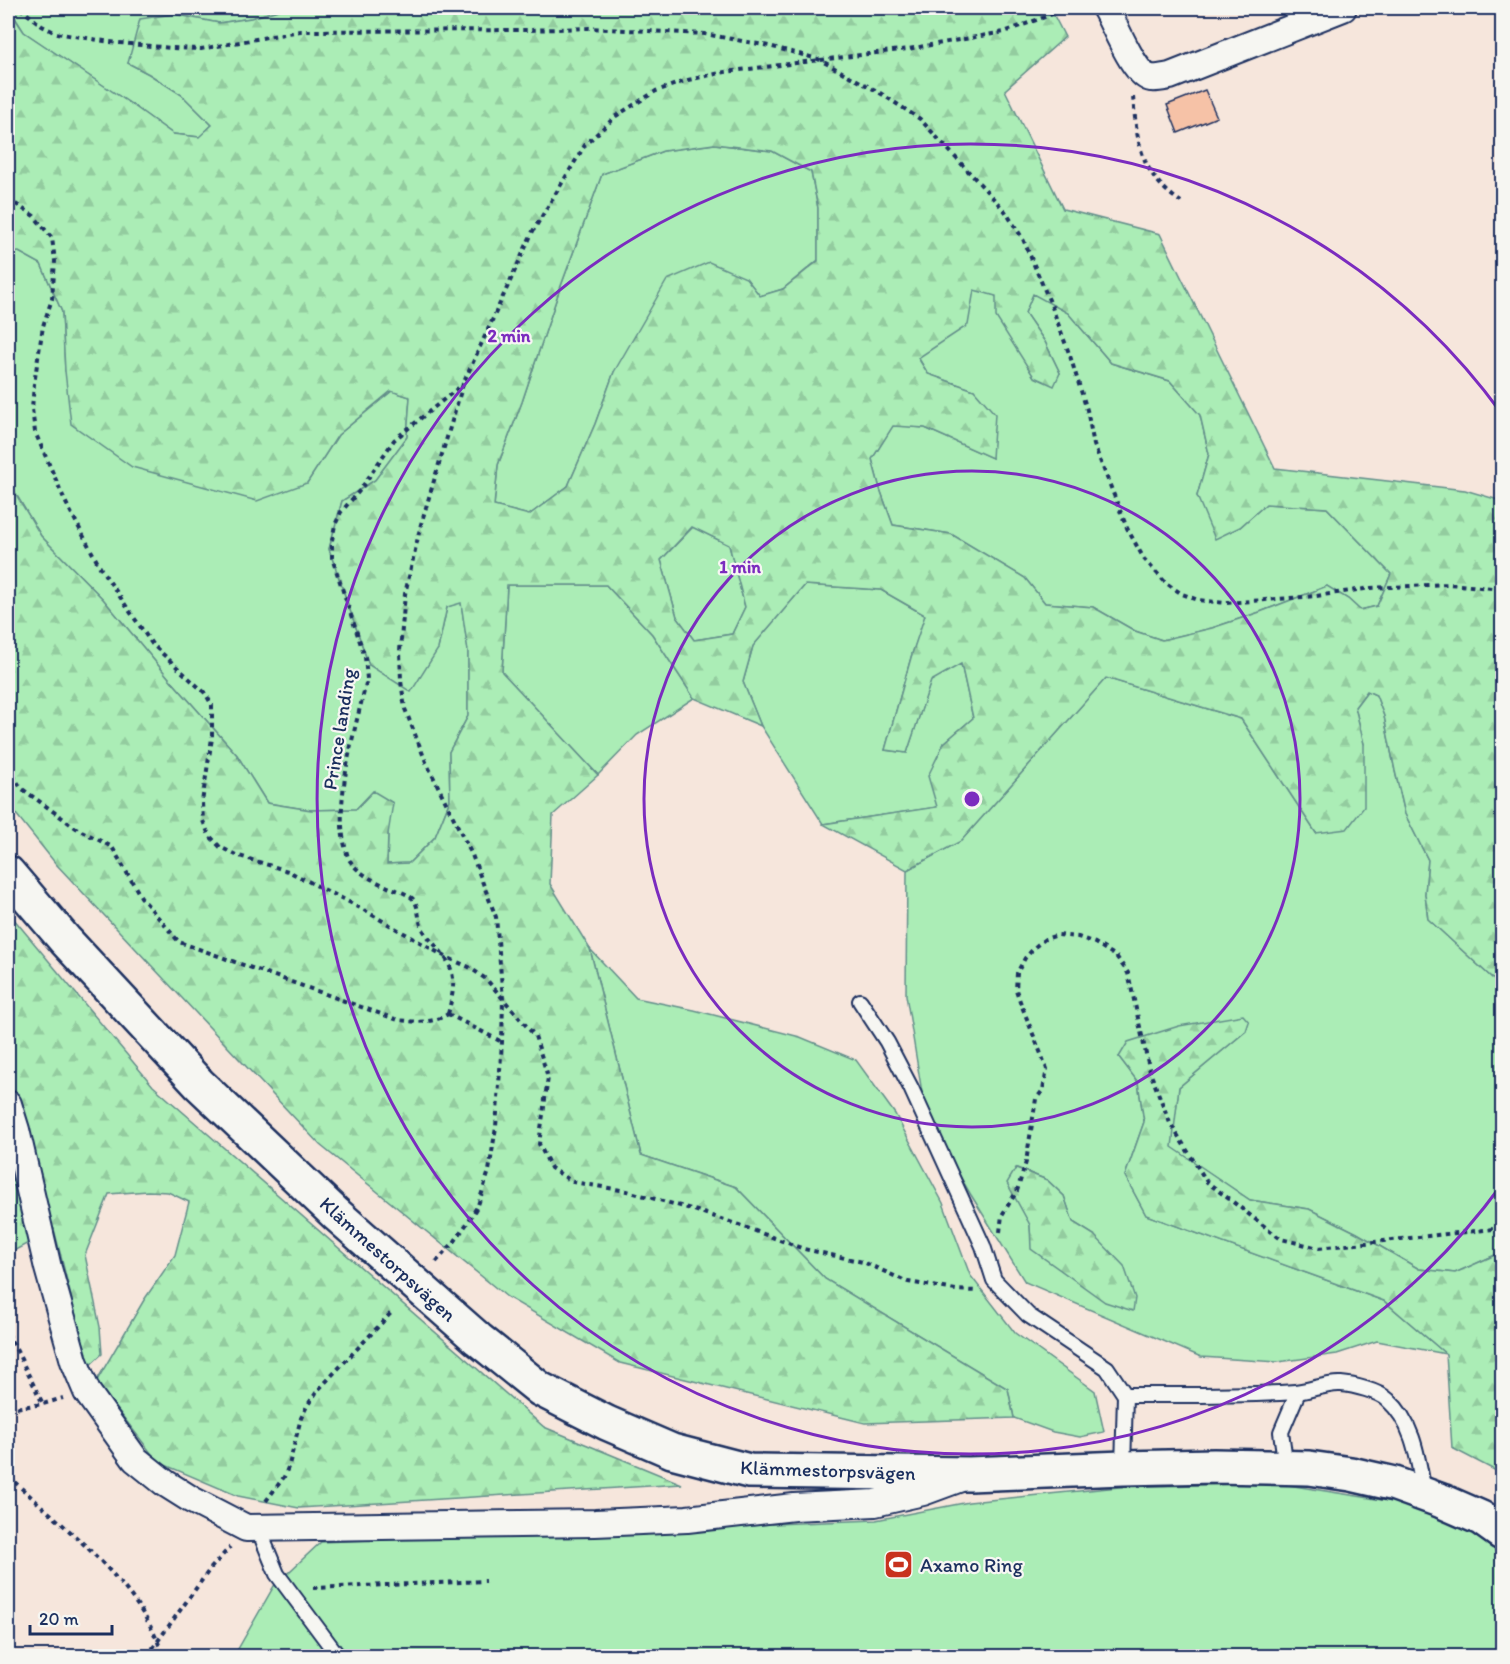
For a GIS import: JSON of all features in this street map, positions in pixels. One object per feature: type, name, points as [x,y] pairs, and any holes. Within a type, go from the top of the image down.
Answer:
[{"type":"street","points":[[1105,8],[1140,73],[1150,78],[1170,76],[1343,8]]},
{"type":"street","name":"Klämmestorpsvägen","points":[[8,873],[65,940],[199,1084],[336,1214],[478,1339],[540,1389],[607,1423],[672,1452],[749,1471],[969,1474],[1123,1468],[1309,1468],[1395,1484],[1481,1518],[1503,1533]]},
{"type":"street","points":[[8,1104],[48,1268],[74,1361],[87,1392],[135,1459],[165,1483],[192,1500],[252,1528],[596,1523],[687,1519],[794,1507],[875,1503],[923,1492],[969,1474]]},
{"type":"lane","points":[[860,1001],[887,1042],[911,1088],[983,1246],[994,1280],[1028,1315],[1107,1368],[1125,1395],[1123,1468]]},
{"type":"lane","points":[[1125,1395],[1298,1392],[1338,1384],[1364,1389],[1386,1397],[1400,1413],[1415,1446],[1424,1494]]},
{"type":"lane","points":[[1286,1467],[1281,1431],[1298,1392]]},
{"type":"lane","points":[[252,1528],[277,1574],[339,1656]]},
{"type":"path","points":[[20,8],[42,26],[56,33],[110,42],[171,48],[201,49],[300,31],[589,28],[705,34],[769,46],[819,59],[877,91],[920,119],[1005,211],[1023,239],[1052,307],[1070,356],[1094,445],[1127,528],[1144,559],[1167,583],[1182,594],[1198,600],[1226,603],[1316,596],[1371,588],[1449,584],[1503,589]]},
{"type":"path","points":[[431,1267],[455,1241],[468,1222],[478,1205],[489,1171],[496,1127],[503,999],[496,917],[472,855],[426,762],[405,709],[400,651],[405,594],[421,524],[463,384],[532,231],[585,145],[616,116],[656,91],[688,80],[725,72],[908,49],[1004,32],[1069,8]]},
{"type":"path","points":[[1134,63],[1133,96],[1136,131],[1141,154],[1153,176],[1167,192],[1181,202]]},
{"type":"path","points":[[8,199],[34,216],[52,238],[56,261],[52,299],[43,326],[34,384],[32,409],[35,432],[66,503],[101,569],[152,644],[205,693],[212,705],[212,738],[202,802],[203,820],[209,835],[220,847],[236,855],[288,871],[353,904],[446,957],[469,967],[486,979],[535,1036],[549,1077],[539,1144],[551,1168],[573,1182],[627,1191],[691,1209],[804,1249],[863,1262],[908,1282],[976,1292],[987,1289],[994,1280]]},
{"type":"path","name":"Prince landing","points":[[448,1014],[454,980],[452,968],[421,926],[419,912],[413,899],[364,874],[350,862],[345,844],[341,812],[366,669],[365,657],[332,558],[332,540],[340,512],[360,490],[394,440],[463,384]]},
{"type":"path","points":[[8,767],[21,788],[76,828],[112,847],[141,897],[179,942],[398,1020],[424,1023],[439,1020],[448,1014],[502,1042]]},
{"type":"path","points":[[1000,1234],[1002,1215],[1017,1191],[1026,1162],[1036,1100],[1043,1090],[1047,1069],[1018,997],[1017,973],[1025,958],[1036,946],[1045,939],[1058,935],[1095,943],[1116,956],[1128,973],[1150,1072],[1170,1123],[1207,1182],[1281,1239],[1319,1248],[1503,1228]]},
{"type":"path","points":[[147,1656],[210,1569],[252,1528],[284,1477],[301,1418],[318,1390],[392,1312]]},
{"type":"path","points":[[8,1333],[43,1404]]},
{"type":"path","points":[[8,1408],[43,1404],[87,1392]]},
{"type":"path","points":[[8,1476],[121,1582],[146,1617],[163,1656]]},
{"type":"path","points":[[288,1589],[486,1581]]},
{"type":"green space","points":[[8,8],[24,32],[173,134],[199,137],[212,125],[182,95],[128,63],[140,19],[173,14],[219,23],[251,18],[282,8],[1050,8],[1065,37],[1005,90],[1063,209],[1160,234],[1275,468],[1465,490],[1502,501],[1502,987],[1428,919],[1425,894],[1428,860],[1405,814],[1384,716],[1376,695],[1367,691],[1355,707],[1364,744],[1364,807],[1347,829],[1316,833],[1241,719],[1106,678],[961,841],[907,870],[823,824],[937,807],[928,776],[944,743],[973,718],[961,664],[931,681],[907,753],[885,750],[925,615],[881,590],[805,585],[753,646],[743,682],[761,726],[694,698],[652,634],[606,585],[507,585],[502,672],[598,775],[553,815],[550,884],[590,949],[641,1155],[736,1187],[825,1279],[1008,1389],[1014,1418],[865,1423],[620,1363],[507,1297],[320,1145],[56,864],[8,804],[8,481],[41,536],[103,599],[237,755],[267,803],[311,810],[356,809],[373,791],[393,803],[388,834],[387,864],[409,863],[435,837],[450,800],[449,752],[468,716],[468,651],[461,603],[447,607],[438,649],[411,692],[369,665],[329,549],[342,501],[375,480],[407,437],[410,397],[391,391],[338,435],[307,483],[257,501],[132,467],[71,424],[62,312],[41,264],[19,252],[8,253]],"holes":[[[714,144],[772,151],[811,172],[818,208],[818,261],[783,289],[760,296],[746,278],[709,262],[667,280],[614,372],[595,424],[568,486],[529,515],[494,506],[498,465],[602,174],[663,151]],[[974,290],[996,296],[996,317],[1034,377],[1054,386],[1060,373],[1045,342],[1025,313],[1033,294],[1068,313],[1111,363],[1170,381],[1200,415],[1209,454],[1197,496],[1215,539],[1240,527],[1266,504],[1327,508],[1391,574],[1377,606],[1360,610],[1348,599],[1327,586],[1212,628],[1162,640],[1135,631],[1093,607],[1045,603],[1025,578],[951,534],[893,525],[872,459],[893,426],[925,428],[992,458],[995,414],[974,390],[928,374],[918,358],[968,325]],[[692,527],[729,545],[745,607],[732,634],[694,640],[677,617],[661,560]]]},
{"type":"green space","points":[[9,8],[282,9],[251,18],[219,23],[173,14],[128,63],[182,95],[212,125],[200,137],[173,134],[24,32]]},
{"type":"green space","points":[[715,144],[772,151],[811,172],[818,208],[818,260],[783,289],[760,296],[746,278],[614,372],[595,424],[568,486],[529,515],[494,506],[498,465],[602,174],[663,151]]},
{"type":"green space","points":[[19,252],[41,264],[62,312],[65,371],[307,483],[338,435],[392,391],[410,397],[407,437],[375,480],[342,501],[329,549],[369,665],[438,649],[447,607],[461,602],[468,651],[468,716],[449,752],[450,800],[435,837],[409,863],[387,864],[388,834],[374,791],[356,809],[311,810],[267,803],[237,755],[103,599],[41,536],[8,481],[8,253]]},
{"type":"green space","points":[[974,289],[996,296],[1016,347],[1034,377],[1060,373],[1045,342],[1025,313],[1033,293],[1068,313],[1111,363],[1170,381],[1200,415],[1209,454],[1197,496],[1240,527],[1266,504],[1327,508],[1391,574],[1377,606],[1360,610],[1348,599],[1327,586],[1212,628],[1162,640],[1135,631],[1093,607],[1045,603],[1025,578],[951,534],[893,525],[872,459],[893,425],[925,428],[992,458],[974,390],[928,374],[918,357],[939,343]]},
{"type":"green space","points":[[693,527],[729,545],[745,607],[732,634],[694,640],[677,617],[661,560]]},
{"type":"green space","points":[[507,585],[606,585],[652,634],[694,698],[637,735],[598,775],[502,672]]},
{"type":"green space","points":[[805,585],[881,590],[926,616],[912,654],[885,750],[907,753],[931,680],[961,663],[973,718],[944,743],[938,807],[823,824],[761,726],[743,682],[753,646]]},
{"type":"green space","points":[[1106,678],[1241,719],[1316,833],[1364,744],[1355,707],[1367,691],[1376,695],[1384,716],[1405,814],[1428,860],[1425,894],[1428,919],[1502,987],[1502,1252],[1455,1273],[1419,1269],[1357,1233],[1309,1209],[1250,1200],[1171,1147],[1179,1087],[1246,1031],[1119,1057],[1138,1082],[1144,1122],[1125,1176],[1146,1215],[1384,1301],[1446,1354],[1377,1341],[1337,1354],[1278,1362],[1201,1357],[1025,1282],[926,1117],[906,995],[907,870],[961,841]],"holes":[[[1017,1168],[1047,1180],[1064,1196],[1073,1222],[1094,1235],[1032,1249],[1030,1225]]]},
{"type":"green space","points":[[8,912],[153,1086],[544,1427],[682,1484],[299,1508],[238,1496],[158,1462],[96,1382],[144,1300],[175,1255],[189,1202],[168,1192],[109,1194],[85,1255],[100,1327],[102,1354],[88,1367],[87,1353],[54,1229],[8,1254]]},
{"type":"green space","points":[[590,949],[636,998],[800,1037],[856,1060],[895,1114],[943,1203],[970,1275],[1015,1333],[1095,1391],[1104,1432],[1080,1437],[1053,1432],[1014,1418],[1008,1389],[825,1279],[736,1187],[641,1155]]},
{"type":"green space","points":[[1243,1015],[1249,1022],[1246,1031],[1179,1087],[1172,1147],[1250,1200],[1309,1209],[1357,1233],[1419,1269],[1455,1273],[1502,1252],[1502,1474],[1452,1448],[1446,1354],[1384,1301],[1146,1215],[1125,1176],[1144,1122],[1138,1082],[1119,1057],[1128,1042],[1179,1026]]},
{"type":"green space","points":[[1016,1168],[1047,1180],[1064,1196],[1073,1222],[1094,1235],[1124,1266],[1135,1298],[1133,1311],[1105,1302],[1031,1249],[1030,1225],[1007,1183]]},
{"type":"green space","name":"Axamo Ring","points":[[1275,1483],[1420,1506],[1502,1544],[1502,1656],[234,1656],[274,1586],[321,1542],[876,1520],[969,1502],[1119,1487]]},
{"type":"building","points":[[1205,90],[1217,117],[1178,133],[1167,105]]},
{"type":"place","name":"Axamo Ring","points":[[899,1565]]}]
